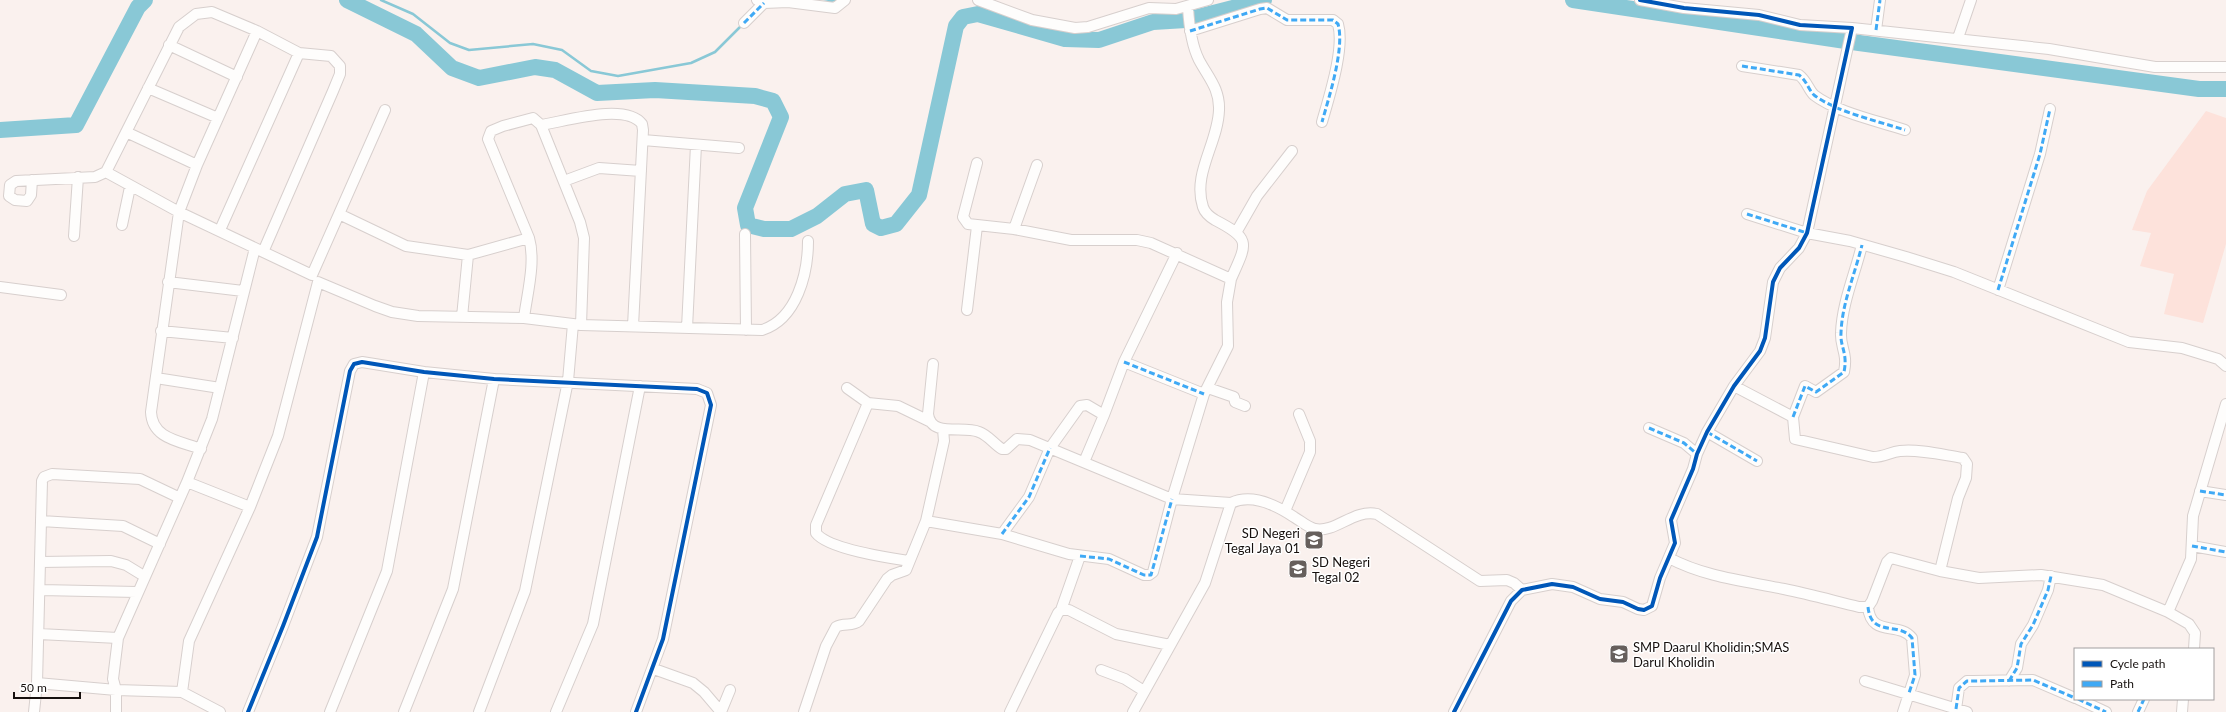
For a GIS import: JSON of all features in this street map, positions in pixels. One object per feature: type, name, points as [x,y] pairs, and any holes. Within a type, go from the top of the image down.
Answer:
[{"type":"street","points":[[744,23],[761,2],[788,2],[835,8],[845,0]]},
{"type":"street","points":[[978,0],[1032,20],[1075,28],[1088,27],[1149,8],[1171,10],[1188,7],[1208,0]]},
{"type":"street","points":[[1640,0],[1676,3],[1759,15],[1800,25],[1851,33],[1876,30],[1958,38],[2050,49],[2155,67],[2226,67]]},
{"type":"street","points":[[1876,30],[1880,0]]},
{"type":"street","points":[[1958,38],[1971,0]]},
{"type":"street","points":[[926,521],[1002,534],[1080,556],[1109,559],[1144,575],[1152,574],[1172,499],[1206,391],[1228,346],[1227,302],[1231,279],[1241,257],[1243,246],[1243,241],[1237,231],[1208,214],[1201,198],[1202,174],[1217,124],[1219,109],[1214,83],[1198,59],[1190,31],[1188,7]]},
{"type":"street","points":[[1190,31],[1267,8],[1287,20],[1332,20],[1338,24],[1339,39],[1333,86],[1322,122]]},
{"type":"street","points":[[32,180],[78,176],[95,177],[106,172],[179,27],[189,18],[204,12],[222,15],[299,53],[331,56],[340,66],[340,74],[259,250],[243,292],[220,388],[202,449],[160,544],[144,576],[118,638],[113,679],[116,690],[116,712]]},
{"type":"street","points":[[202,449],[166,436],[155,429],[151,412],[168,282],[179,212],[197,165],[257,31]]},
{"type":"street","points":[[1454,712],[1511,601],[1522,590],[1552,584],[1573,587],[1600,599],[1623,602],[1644,610],[1650,608],[1655,603],[1660,578],[1675,543],[1670,520],[1693,469],[1697,454],[1707,432],[1734,386],[1746,372],[1763,344],[1773,282],[1777,273],[1788,258],[1800,248],[1808,233],[1851,33]]},
{"type":"street","points":[[169,45],[237,77]]},
{"type":"street","points":[[220,230],[299,53]]},
{"type":"street","points":[[1742,66],[1799,75],[1806,81],[1814,95],[1836,106],[1905,130]]},
{"type":"street","points":[[148,88],[218,118]]},
{"type":"street","points":[[1998,290],[2040,154],[2050,109]]},
{"type":"street","points":[[182,692],[189,641],[250,507],[278,436],[315,279],[339,214],[385,110]]},
{"type":"street","points":[[541,125],[594,114],[612,114],[639,120],[643,130],[643,140],[634,326]]},
{"type":"street","points":[[479,712],[522,603],[568,381],[577,324],[584,238],[564,180],[541,125],[533,118],[492,132],[488,139],[531,244],[524,318]]},
{"type":"street","points":[[126,132],[197,165]]},
{"type":"street","points":[[643,140],[739,148]]},
{"type":"street","points":[[687,328],[696,145]]},
{"type":"street","points":[[1237,231],[1257,196],[1292,151]]},
{"type":"street","points":[[977,163],[963,217],[968,224],[1014,229],[1071,240],[1137,240],[1151,243],[1177,253],[1231,279]]},
{"type":"street","points":[[1014,229],[1037,165]]},
{"type":"street","points":[[564,180],[599,168],[641,171]]},
{"type":"street","points":[[106,172],[130,187],[179,212],[220,230],[315,279],[392,312],[418,316],[524,318],[577,324],[762,330],[772,327],[783,317],[801,288],[808,258],[808,241]]},
{"type":"street","points":[[74,236],[78,176]]},
{"type":"street","points":[[122,225],[130,187]]},
{"type":"street","points":[[339,214],[406,246],[468,255],[529,238]]},
{"type":"street","points":[[1747,214],[1808,233],[1862,245],[1954,272],[2129,342],[2182,348],[2218,359],[2226,366]]},
{"type":"street","points":[[967,310],[977,226]]},
{"type":"street","points":[[745,234],[746,330]]},
{"type":"street","points":[[1862,245],[1850,286],[1841,332],[1846,357],[1844,372],[1816,392],[1805,386],[1793,417],[1795,439],[1873,457],[1885,457],[1899,451],[1912,451],[1963,458],[1967,464],[1966,478],[1958,498],[1940,571]]},
{"type":"street","points":[[1084,462],[1124,362],[1177,253]]},
{"type":"street","points":[[462,317],[468,255]]},
{"type":"street","points":[[168,282],[243,292]]},
{"type":"street","points":[[0,287],[61,295]]},
{"type":"street","points":[[162,331],[233,338]]},
{"type":"street","points":[[248,712],[317,537],[350,371],[354,364],[362,362],[424,372],[494,379],[568,381],[703,390],[710,398],[711,405],[666,626],[654,669],[636,712]]},
{"type":"street","points":[[1124,362],[1206,391],[1234,396],[1235,402],[1245,406]]},
{"type":"street","points":[[929,421],[932,364]]},
{"type":"street","points":[[330,712],[389,563],[424,372]]},
{"type":"street","points":[[156,378],[220,388]]},
{"type":"street","points":[[404,712],[453,589],[494,379]]},
{"type":"street","points":[[556,712],[593,624],[640,386]]},
{"type":"street","points":[[1734,386],[1793,417]]},
{"type":"street","points":[[847,388],[868,403],[898,406],[929,421],[934,426],[943,429],[979,432],[1002,449],[1006,449],[1011,443],[1022,438],[1030,440],[1172,499],[1231,503],[1239,499],[1254,499],[1285,511],[1309,527],[1321,529],[1363,513],[1377,514],[1480,581],[1507,580],[1514,583],[1522,590]]},
{"type":"street","points":[[868,403],[816,525],[816,533],[824,539],[868,555],[909,561]]},
{"type":"street","points":[[2168,612],[2191,559],[2193,516],[2226,404]]},
{"type":"street","points":[[1002,534],[1029,497],[1050,448],[1082,405],[1087,405],[1104,415]]},
{"type":"street","points":[[1285,511],[1310,452],[1310,441],[1299,414]]},
{"type":"street","points":[[1650,428],[1684,443],[1697,454]]},
{"type":"street","points":[[804,712],[826,646],[836,627],[845,623],[854,625],[859,621],[887,579],[892,575],[906,570],[926,521],[944,441],[943,429]]},
{"type":"street","points":[[1707,432],[1757,461]]},
{"type":"street","points":[[34,712],[38,683],[42,481],[48,475],[140,479],[180,498]]},
{"type":"street","points":[[187,482],[250,507]]},
{"type":"street","points":[[2200,491],[2226,495]]},
{"type":"street","points":[[1133,712],[1144,690],[1206,583],[1231,503]]},
{"type":"street","points":[[41,521],[123,526],[160,544]]},
{"type":"street","points":[[2192,546],[2226,552]]},
{"type":"street","points":[[1010,712],[1058,613],[1061,610],[1080,556]]},
{"type":"street","points":[[1669,558],[1699,572],[1718,577],[1786,589],[1859,607],[1868,607]]},
{"type":"street","points":[[1903,712],[1915,675],[1912,638],[1905,633],[1876,625],[1871,621],[1868,607],[1872,601],[1887,562],[1892,558],[1940,571],[1979,578],[2035,575],[2051,576],[2103,585],[2168,612],[2193,628],[2196,638],[2194,648]]},
{"type":"street","points":[[40,562],[111,561],[126,565],[144,576]]},
{"type":"street","points":[[2009,681],[2017,668],[2021,644],[2034,625],[2048,590],[2051,576]]},
{"type":"street","points":[[40,590],[137,592]]},
{"type":"street","points":[[1061,610],[1069,610],[1116,634],[1170,645]]},
{"type":"street","points":[[39,634],[118,638]]},
{"type":"street","points":[[654,669],[693,683],[704,692],[721,712],[730,690]]},
{"type":"street","points":[[1101,670],[1125,679],[1144,690]]},
{"type":"street","points":[[1956,709],[1959,688],[1967,681],[2009,681],[2026,679],[2040,682],[2074,698]]},
{"type":"street","points":[[1865,681],[1909,693],[1967,712]]},
{"type":"street","points":[[38,683],[116,690],[182,692],[220,712]]},
{"type":"street","points":[[2080,700],[2106,712]]},
{"type":"street","points":[[2138,712],[2144,700]]},
{"type":"street","points":[[2182,712],[2183,700]]},
{"type":"shaded area","points":[[2206,111],[2226,118],[2226,244],[2203,323],[2164,314],[2174,274],[2140,266],[2151,233],[2132,230],[2147,191]]},
{"type":"waterway","points":[[0,130],[76,125],[138,7],[145,0]]},
{"type":"waterway","points":[[347,0],[416,34],[452,68],[479,78],[535,67],[555,70],[597,93],[655,90],[755,96],[773,101],[781,117],[745,208],[748,225],[764,229],[791,229],[817,216],[845,194],[866,190],[873,224],[881,228],[896,224],[919,195],[956,26],[963,17],[978,14],[1065,39],[1099,40],[1153,22],[1186,20],[1264,0]]},
{"type":"waterway","points":[[381,0],[413,14],[450,43],[469,50],[533,44],[562,50],[591,71],[618,76],[691,63],[715,52],[743,24]]},
{"type":"waterway","points":[[824,2],[836,0]]},
{"type":"waterway","points":[[1573,0],[1859,43],[2199,89],[2226,89]]},
{"type":"marked path","points":[[1876,30],[1880,0]]},
{"type":"marked path","points":[[744,23],[764,3]]},
{"type":"marked path","points":[[1190,31],[1267,8],[1287,20],[1333,20],[1338,24],[1340,34],[1338,59],[1322,122]]},
{"type":"marked path","points":[[1742,66],[1799,75],[1814,95],[1823,101],[1845,111],[1905,130]]},
{"type":"marked path","points":[[1998,290],[2040,154],[2050,109]]},
{"type":"marked path","points":[[1747,214],[1807,233]]},
{"type":"marked path","points":[[1793,417],[1805,386],[1816,392],[1844,372],[1845,355],[1841,338],[1842,322],[1846,300],[1862,245]]},
{"type":"marked path","points":[[1124,362],[1204,394]]},
{"type":"marked path","points":[[1649,428],[1684,443],[1697,454]]},
{"type":"marked path","points":[[1707,432],[1757,461]]},
{"type":"marked path","points":[[1002,534],[1029,497],[1050,448]]},
{"type":"marked path","points":[[2200,491],[2226,495]]},
{"type":"marked path","points":[[1080,556],[1109,559],[1144,575],[1151,575],[1172,499]]},
{"type":"marked path","points":[[2192,546],[2226,552]]},
{"type":"marked path","points":[[2009,681],[2017,668],[2021,644],[2033,625],[2048,590],[2051,576]]},
{"type":"marked path","points":[[1868,607],[1870,617],[1874,623],[1886,628],[1900,630],[1912,638],[1915,675],[1909,693]]},
{"type":"marked path","points":[[1956,709],[1959,688],[1967,681],[2033,680],[2074,698]]},
{"type":"marked path","points":[[2080,700],[2106,712]]},
{"type":"marked path","points":[[2138,712],[2144,700]]},
{"type":"cycle path","points":[[1454,712],[1511,601],[1522,590],[1552,584],[1573,587],[1600,599],[1623,602],[1638,609],[1644,610],[1652,606],[1660,578],[1675,543],[1671,520],[1693,469],[1697,454],[1707,432],[1734,386],[1760,351],[1765,338],[1773,282],[1780,268],[1799,248],[1807,233],[1852,28],[1800,25],[1759,15],[1684,8],[1640,0]]},
{"type":"cycle path","points":[[248,712],[317,537],[350,371],[354,364],[362,362],[424,372],[494,379],[697,389],[707,393],[711,405],[663,639],[636,712]]},
{"type":"place","name":"SD Negeri Tegal Jaya 01","points":[[1314,540]]},
{"type":"place","name":"SD Negeri Tegal 02","points":[[1298,569]]},
{"type":"place","name":"SMP Daarul Kholidin;SMAS Darul Kholidin","points":[[1619,654]]}]
